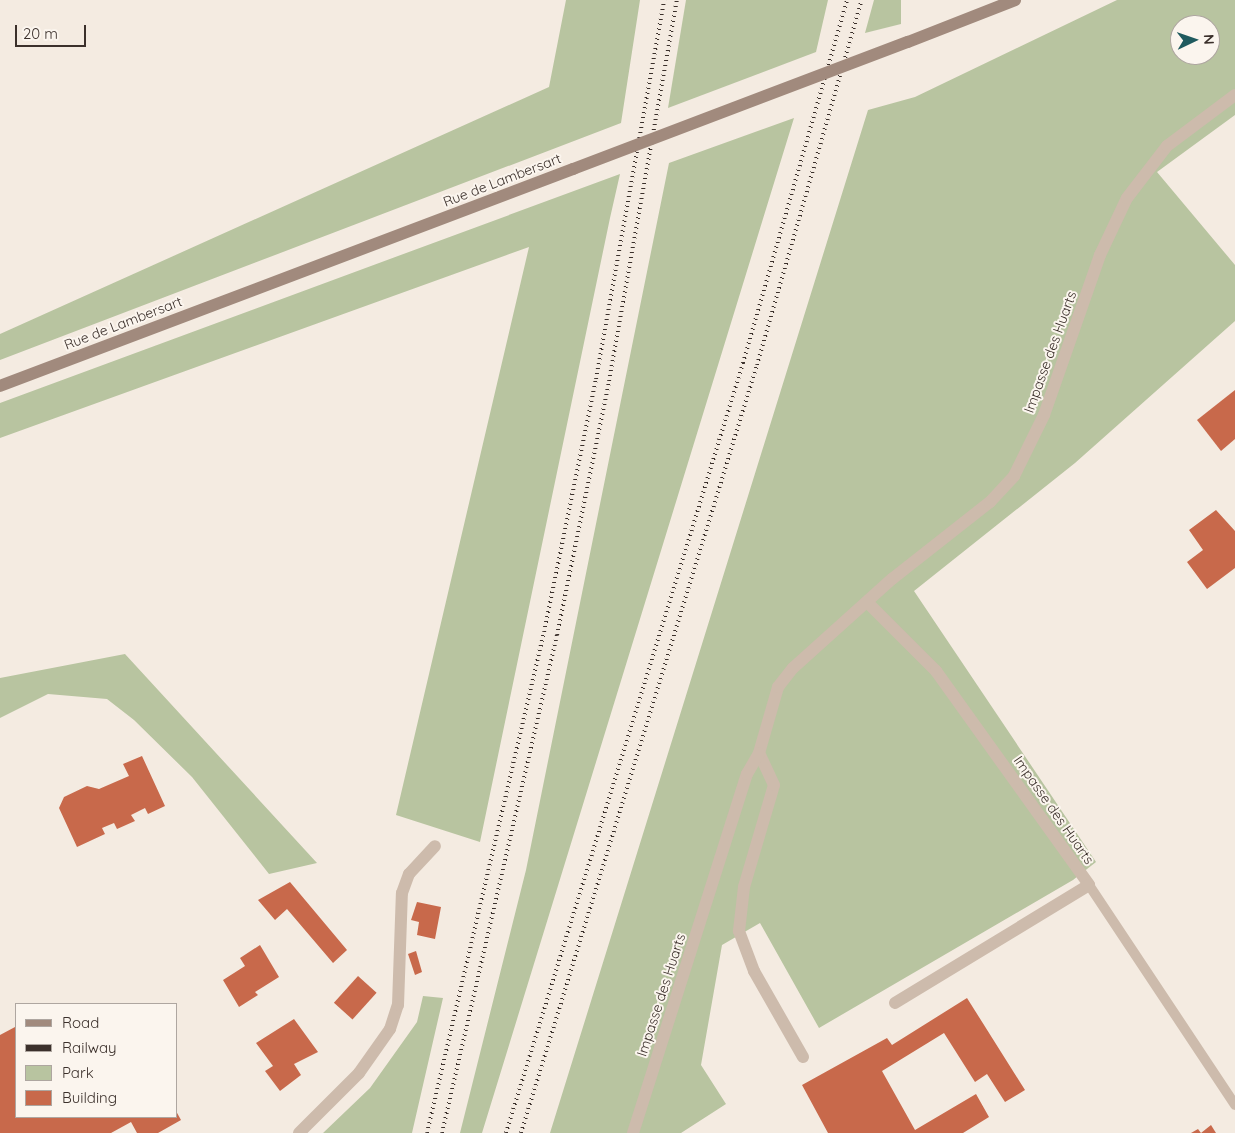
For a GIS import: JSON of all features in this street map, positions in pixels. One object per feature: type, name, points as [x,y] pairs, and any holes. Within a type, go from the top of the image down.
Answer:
[{"type":"main road","name":"Rue de Lambersart","points":[[0,386],[1015,0]]},
{"type":"street","name":"Impasse des Huarts","points":[[633,1133],[747,774],[760,753],[772,701],[782,681],[867,602],[990,502],[1014,476],[1040,423],[1100,255],[1127,198],[1167,146],[1235,95]]},
{"type":"street","name":"Impasse des Huarts","points":[[867,602],[936,671],[1089,885],[895,1004]]},
{"type":"street","points":[[760,753],[774,785],[744,887],[739,931],[754,971],[803,1057]]},
{"type":"street","points":[[299,1133],[359,1073],[390,1029],[398,1005],[402,893],[409,874],[435,846]]},
{"type":"lane","points":[[1089,885],[1235,1105]]},
{"type":"green space","points":[[566,0],[640,0],[621,123],[0,360],[0,334],[549,87]]},
{"type":"green space","points":[[686,0],[828,0],[816,52],[668,108]]},
{"type":"green space","points":[[874,0],[901,0],[901,24],[865,33]]},
{"type":"green space","points":[[1117,0],[1235,0],[1235,115],[1157,172],[1235,265],[1235,321],[1075,463],[914,591],[1096,862],[1073,880],[819,1028],[760,923],[722,945],[701,1065],[726,1104],[681,1133],[550,1133],[868,110],[915,97]]},
{"type":"green space","points":[[794,118],[482,1133],[460,1133],[526,870],[669,163]]},
{"type":"green space","points":[[620,174],[480,842],[396,815],[529,247],[0,438],[0,403]]},
{"type":"green space","points":[[125,654],[317,863],[269,874],[192,777],[134,720],[107,699],[48,694],[0,718],[0,678]]},
{"type":"green space","points":[[423,996],[443,998],[412,1133],[323,1133],[370,1088],[417,1022]]},
{"type":"building","points":[[1235,390],[1235,439],[1221,451],[1197,420]]},
{"type":"building","points":[[1216,510],[1235,531],[1235,568],[1207,589],[1187,562],[1203,550],[1189,530]]},
{"type":"building","points":[[142,756],[165,806],[148,814],[145,808],[131,815],[135,821],[117,829],[114,823],[102,828],[105,834],[77,847],[59,808],[64,797],[87,786],[99,789],[129,776],[123,764]]},
{"type":"building","points":[[290,882],[347,950],[333,963],[287,909],[275,920],[258,900]]},
{"type":"building","points":[[417,902],[441,907],[435,939],[417,935],[419,922],[411,920]]},
{"type":"building","points":[[260,945],[279,977],[255,992],[258,995],[239,1007],[223,980],[245,966],[240,958]]},
{"type":"building","points":[[416,951],[422,972],[415,975],[408,954]]},
{"type":"building","points":[[358,976],[377,993],[352,1019],[334,1003]]},
{"type":"building","points":[[967,998],[1025,1090],[1005,1102],[987,1074],[975,1082],[944,1033],[882,1071],[915,1130],[976,1094],[989,1117],[963,1133],[828,1133],[802,1085],[887,1038],[892,1045]]},
{"type":"building","points":[[294,1019],[318,1052],[294,1064],[301,1075],[280,1091],[265,1071],[273,1066],[256,1043]]},
{"type":"building","points":[[15,1027],[15,1118],[178,1118],[178,1115],[181,1120],[158,1133],[137,1133],[131,1122],[111,1133],[0,1133],[0,1035]]},
{"type":"building","points":[[1211,1125],[1216,1133],[1201,1133]]},
{"type":"building","points":[[1198,1129],[1201,1133],[1191,1133]]},
{"type":"railway","points":[[427,1133],[544,632],[596,379],[664,0]]},
{"type":"railway","points":[[442,1133],[557,635],[609,381],[677,0]]},
{"type":"railway","points":[[506,1133],[743,363],[847,0]]},
{"type":"railway","points":[[521,1133],[757,365],[862,0]]}]
